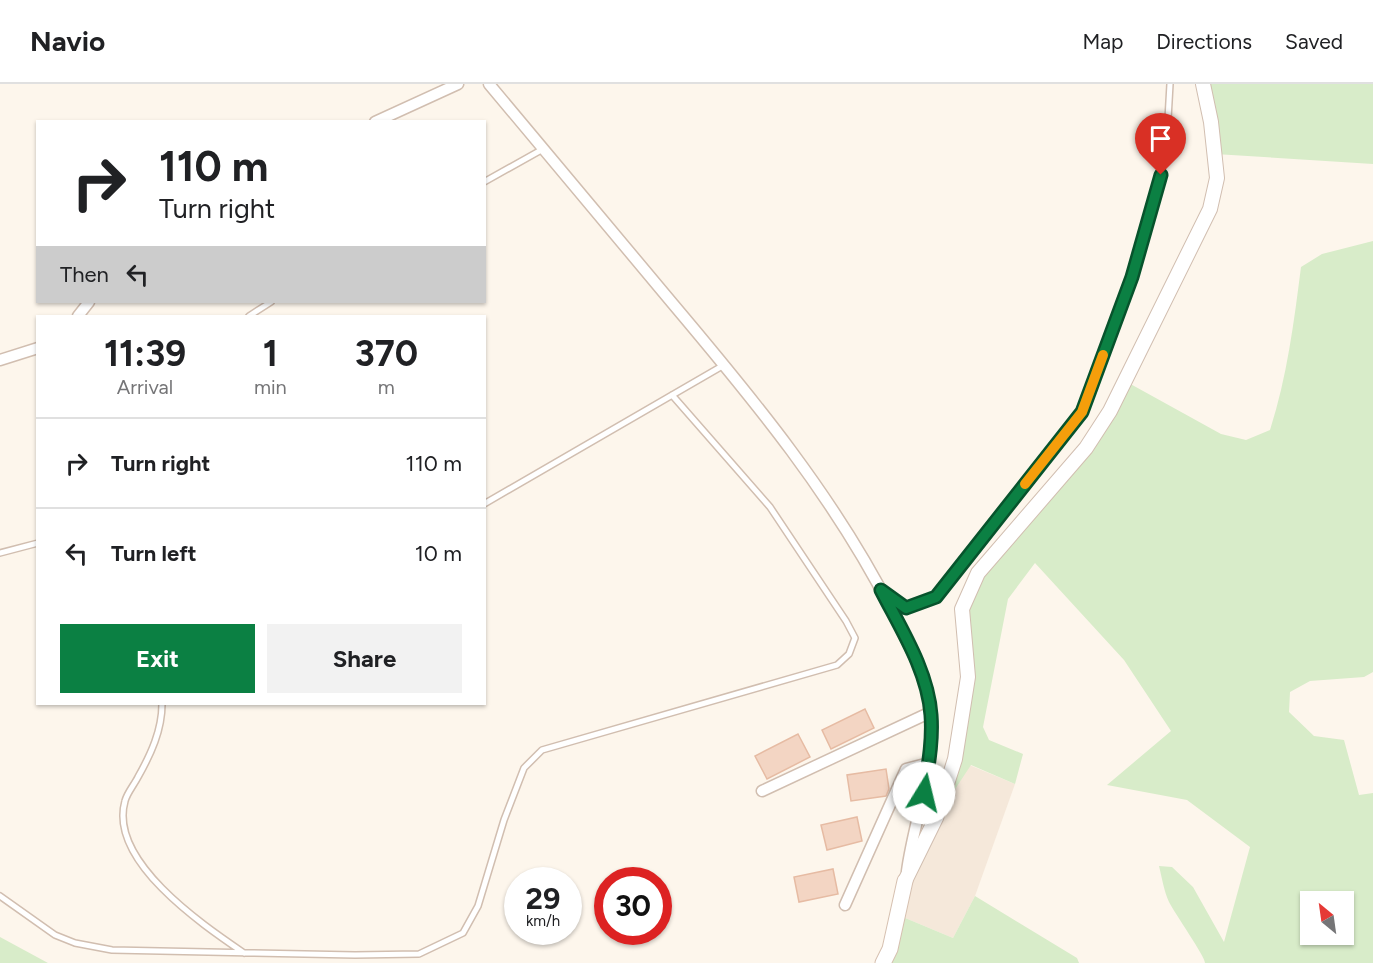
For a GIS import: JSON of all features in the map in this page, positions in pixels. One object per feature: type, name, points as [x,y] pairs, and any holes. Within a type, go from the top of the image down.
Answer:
[{"type":"main road","points":[[883,963],[890,950],[905,881]]},
{"type":"street","points":[[379,120],[458,84]]},
{"type":"street","points":[[489,84],[724,364],[824,493],[881,590],[922,674],[931,712],[929,763],[905,881]]},
{"type":"street","points":[[905,881],[936,818],[955,759],[968,677],[962,609],[978,573],[1086,448],[1110,411],[1210,209],[1217,178],[1211,122],[1203,84]]},
{"type":"street","points":[[79,315],[88,303]]},
{"type":"street","points":[[0,360],[36,349]]},
{"type":"street","points":[[762,790],[931,712]]},
{"type":"street","points":[[845,906],[906,769],[929,763]]},
{"type":"lane","points":[[881,590],[906,608],[936,597],[1082,412],[1132,277],[1166,154],[1170,84]]},
{"type":"lane","points":[[486,181],[543,149]]},
{"type":"lane","points":[[251,315],[269,303]]},
{"type":"lane","points":[[486,503],[724,364]]},
{"type":"lane","points":[[0,897],[55,935],[75,943],[112,950],[244,954],[419,954],[463,933],[478,906],[504,819],[524,768],[542,750],[837,665],[849,654],[855,638],[770,507],[672,394]]},
{"type":"lane","points":[[0,553],[36,544]]},
{"type":"lane","points":[[162,705],[162,720],[150,758],[125,801],[123,828],[134,855],[165,892],[212,932],[244,954]]},
{"type":"shaded area","points":[[955,759],[1015,784],[975,896],[953,938],[898,915]]},
{"type":"green space","points":[[1203,84],[1373,84],[1373,164],[1215,154]]},
{"type":"green space","points":[[1373,241],[1373,672],[1364,677],[1310,681],[1290,692],[1289,712],[1314,736],[1344,740],[1359,795],[1373,793],[1373,963],[1205,963],[1169,902],[1159,866],[1172,867],[1193,887],[1224,942],[1250,847],[1187,800],[1107,785],[1171,731],[1124,660],[1035,563],[1008,599],[983,727],[989,740],[1023,754],[1015,784],[971,765],[936,818],[968,677],[963,628],[978,573],[1086,448],[1125,381],[1221,434],[1246,440],[1270,430],[1293,329],[1301,267],[1322,254]]},
{"type":"green space","points":[[975,896],[1077,958],[1079,963],[883,963],[898,915],[953,938]]},
{"type":"green space","points":[[0,937],[48,963],[0,963]]},
{"type":"building","points":[[865,709],[874,728],[831,749],[822,730]]},
{"type":"building","points":[[798,734],[810,757],[767,779],[755,756]]},
{"type":"building","points":[[886,769],[889,789],[886,796],[851,801],[847,775]]},
{"type":"building","points":[[857,817],[862,841],[827,850],[821,825]]},
{"type":"building","points":[[833,869],[838,894],[799,902],[794,877]]},
{"type":"slow traffic","points":[[1025,484],[1082,412],[1103,355]]},
{"type":"route","points":[[924,793],[932,735],[931,712],[922,674],[881,590],[906,608],[936,597],[1082,412],[1132,277],[1161,175]]}]
